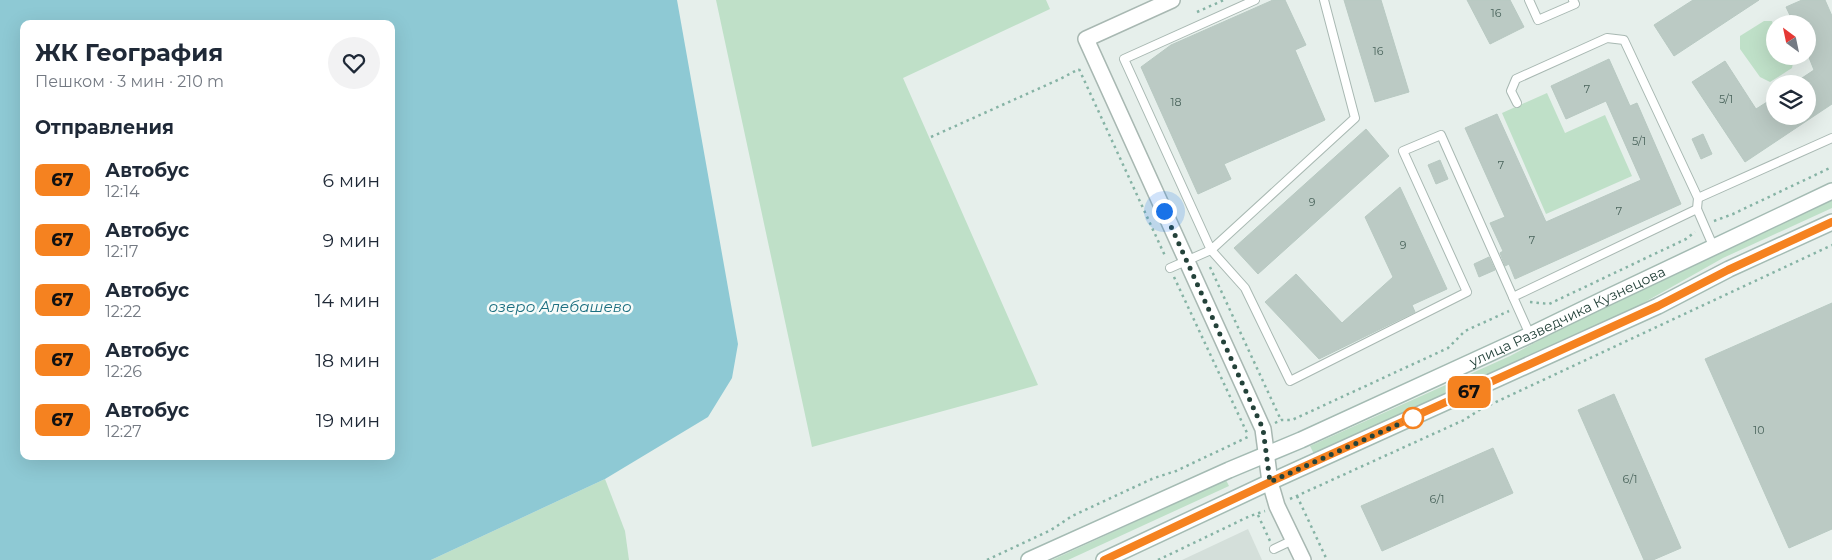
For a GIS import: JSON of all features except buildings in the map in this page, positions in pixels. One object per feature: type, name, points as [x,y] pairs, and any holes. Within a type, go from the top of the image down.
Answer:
[{"type":"main road","points":[[1172,0],[1086,40],[1263,429],[1270,482],[1278,506],[1303,560]]},
{"type":"main road","name":"улица Разведчика Кузнецова","points":[[1029,560],[1530,336],[1602,300],[1832,192]]},
{"type":"main road","name":"улица Разведчика Кузнецова","points":[[1104,560],[1270,482],[1658,306],[1728,270],[1832,222]]},
{"type":"lane","points":[[1255,0],[1124,58],[1212,250],[1244,288],[1290,381],[1467,292],[1403,150],[1440,135],[1530,336]]},
{"type":"lane","points":[[1170,268],[1212,250],[1355,118],[1324,0]]},
{"type":"lane","points":[[1529,0],[1538,20],[1575,4],[1573,0]]},
{"type":"lane","points":[[1517,103],[1511,91],[1516,79],[1607,38],[1624,40],[1698,198],[1697,208],[1703,226],[1714,248]]},
{"type":"lane","points":[[1698,198],[1832,138]]},
{"type":"lane","points":[[1513,297],[1697,208]]},
{"type":"lane","points":[[1274,549],[1293,540]]},
{"type":"path","points":[[1189,16],[1224,0]]},
{"type":"path","points":[[931,137],[1079,69],[1248,437]]},
{"type":"path","points":[[987,560],[1051,530],[1072,516],[1154,478],[1176,471],[1282,420],[1292,420],[1448,348],[1465,331],[1532,301],[1549,304],[1686,239],[1703,226],[1733,214],[1832,166]]},
{"type":"path","points":[[1158,560],[1250,516],[1258,515],[1464,420],[1481,409],[1832,245]]},
{"type":"path","points":[[1297,496],[1327,560]]},
{"type":"path","points":[[1258,515],[1274,549]]},
{"type":"shaded area","points":[[1248,529],[1262,560],[1182,560]]},
{"type":"green space","points":[[716,0],[1046,0],[1050,9],[903,78],[1038,385],[812,447]]},
{"type":"green space","points":[[1766,21],[1766,65],[1792,65],[1792,68],[1781,75],[1766,75],[1766,80],[1760,77],[1740,49],[1740,36]]},
{"type":"green space","points":[[1547,93],[1565,133],[1605,115],[1632,176],[1546,214],[1502,113]]},
{"type":"green space","points":[[1832,199],[1832,208],[1723,258],[1638,306],[1314,454],[1310,446],[1510,356],[1592,312]]},
{"type":"green space","points":[[605,479],[625,531],[629,560],[431,560]]},
{"type":"green space","points":[[1226,480],[1229,486],[1068,560],[1052,560]]},
{"type":"water","name":"озеро Алебашево","points":[[0,0],[677,0],[738,344],[732,378],[708,417],[605,479],[431,560],[0,560]]},
{"type":"bus line","name":"67","points":[[1104,560],[1270,482],[1658,306],[1728,270],[1832,222]]},
{"type":"route","points":[[1164,211],[1263,429],[1270,482],[1419,415],[1413,418]]}]
